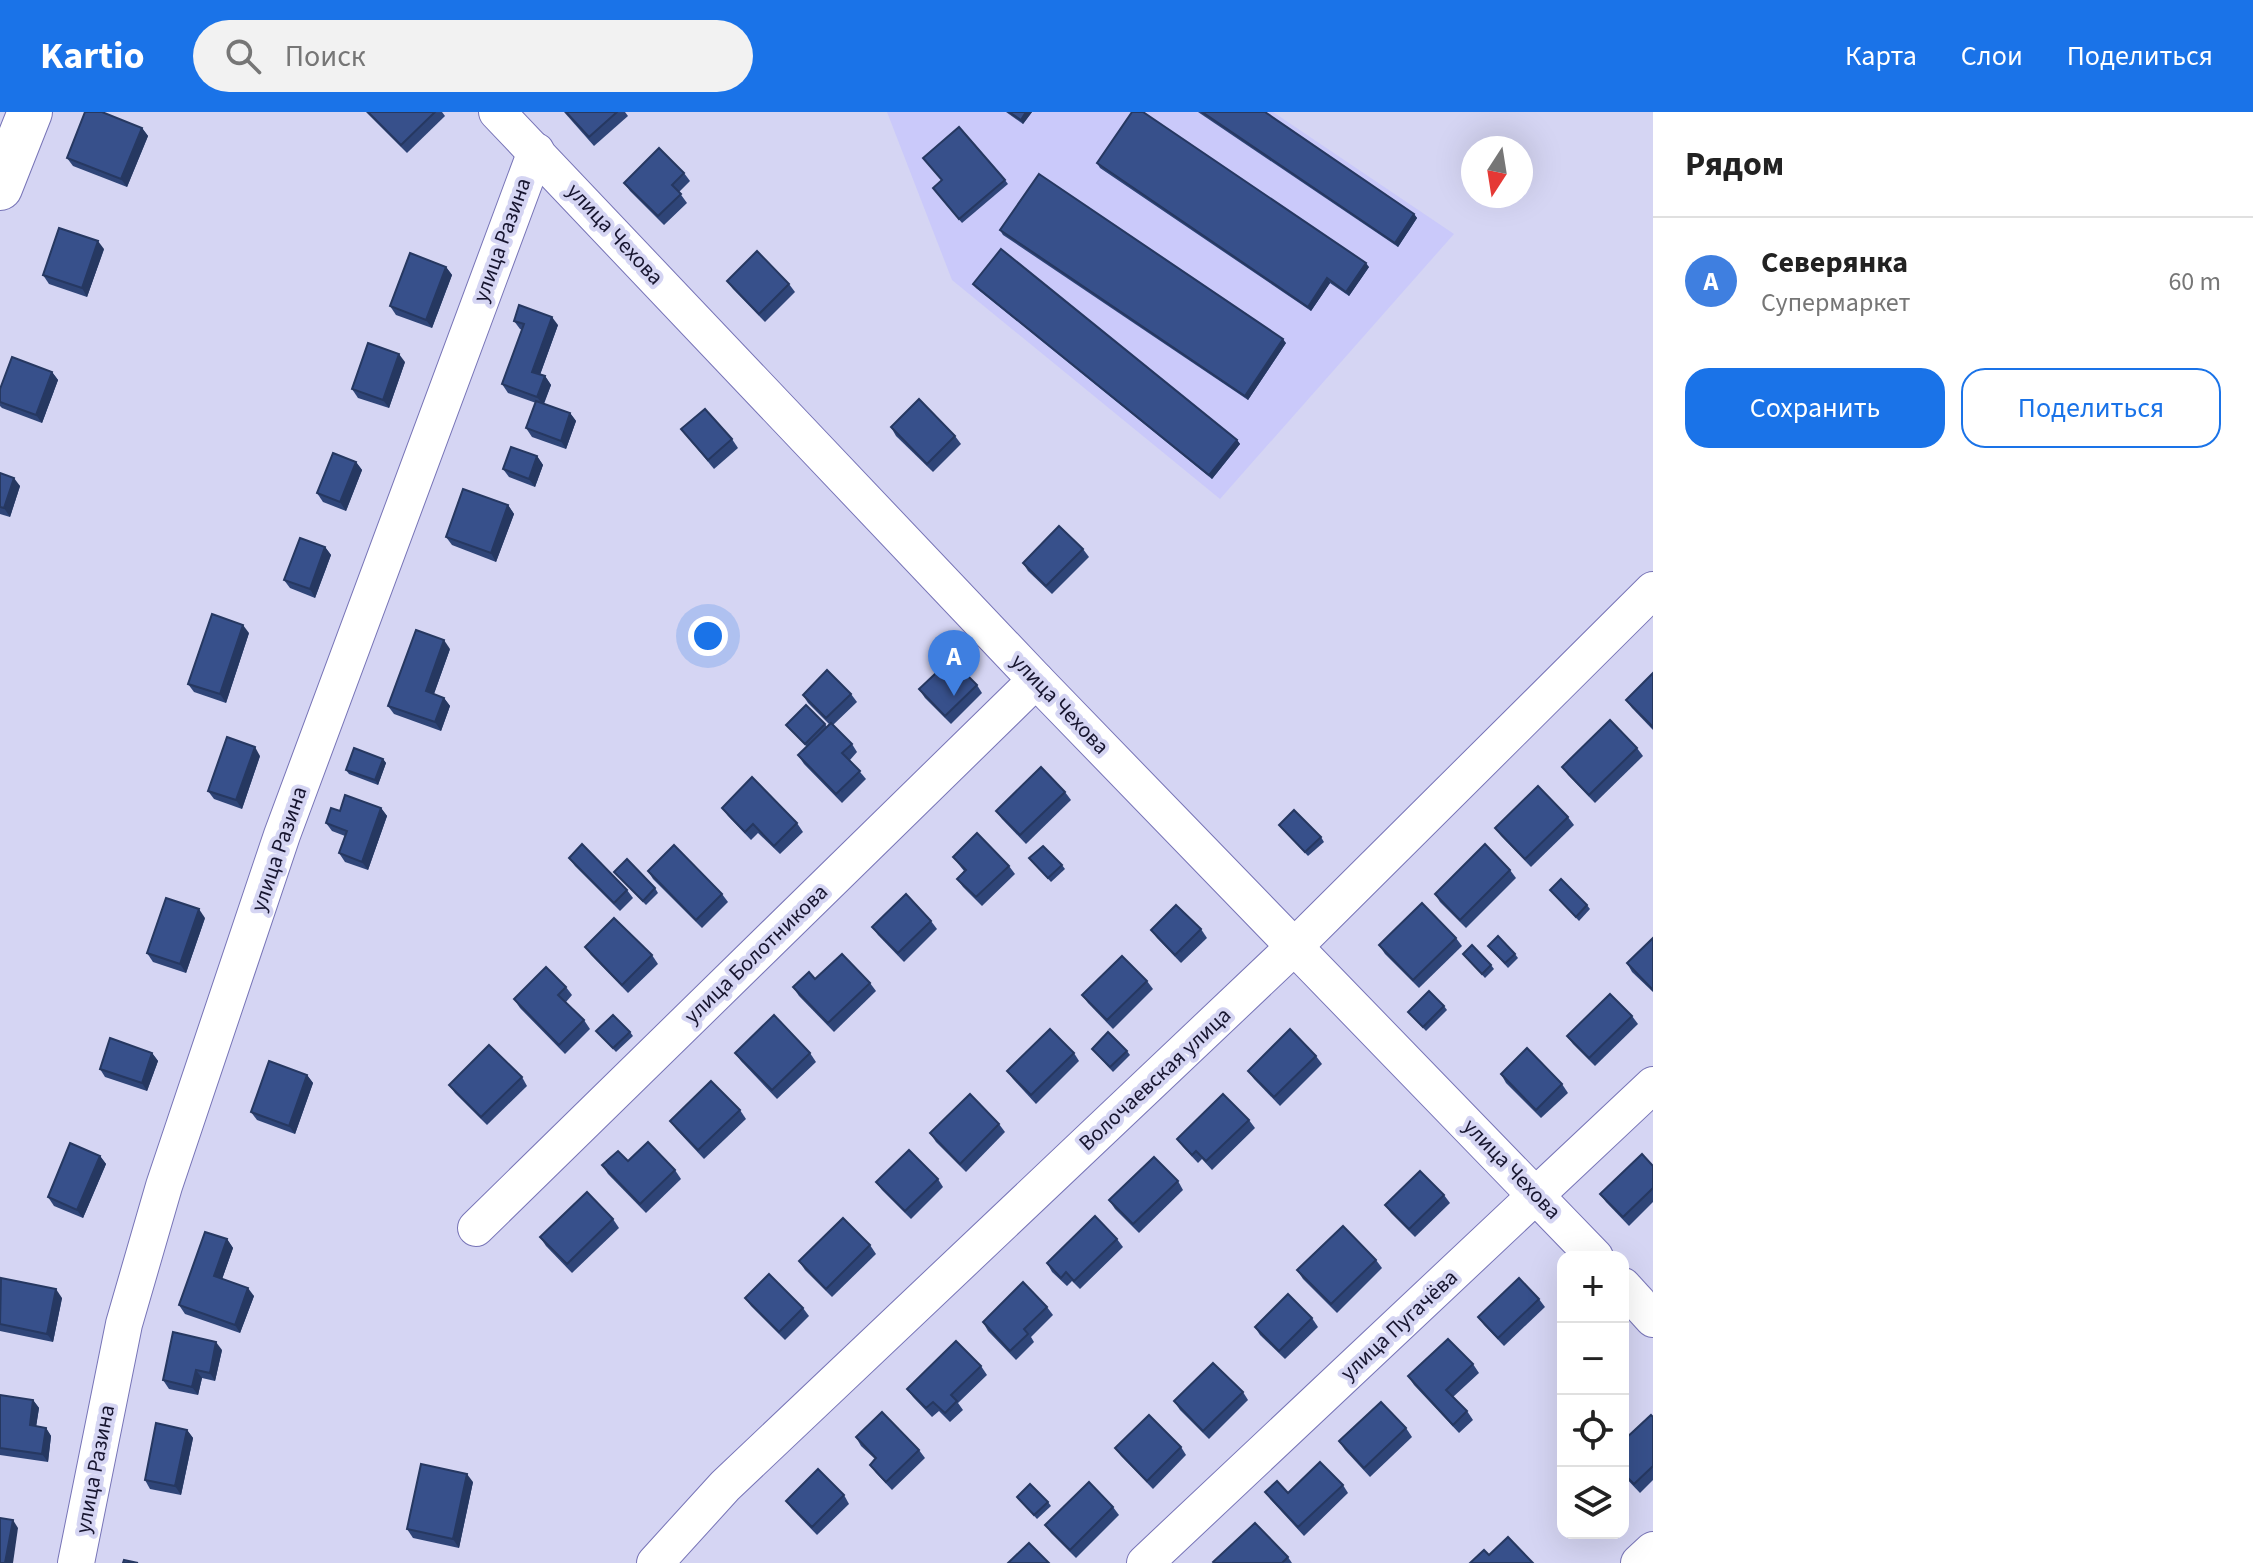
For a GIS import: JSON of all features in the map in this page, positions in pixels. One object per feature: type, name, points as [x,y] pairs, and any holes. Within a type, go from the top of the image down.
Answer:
[{"type":"main road","points":[[0,188],[30,112]]},
{"type":"street","name":"улица Чехова","points":[[497,112],[1036,680],[1589,1251]]},
{"type":"street","name":"улица Разина","points":[[76,1563],[124,1324],[164,1186],[282,835],[536,151]]},
{"type":"street","name":"Волочаевская улица","points":[[655,1563],[725,1486],[1295,946],[1653,590]]},
{"type":"street","name":"улица Болотникова","points":[[476,1228],[1036,680]]},
{"type":"street","name":"улица Пугачёва","points":[[1145,1563],[1653,1085]]},
{"type":"street","points":[[1629,1293],[1653,1319]]},
{"type":"street","points":[[1639,1563],[1653,1550]]},
{"type":"shaded area","points":[[887,112],[1273,112],[1454,234],[1220,499],[952,280]]},
{"type":"building","points":[[85,112],[102,112],[142,128],[121,179],[67,158]]},
{"type":"building","points":[[368,112],[435,112],[401,145]]},
{"type":"building","points":[[566,112],[617,112],[589,137]]},
{"type":"building","points":[[1009,112],[1026,112],[1021,120]]},
{"type":"building","points":[[1132,112],[1143,112],[1366,263],[1346,292],[1327,278],[1308,307],[1097,163]]},
{"type":"building","points":[[1202,112],[1265,112],[1414,214],[1395,243]]},
{"type":"building","points":[[959,127],[1005,180],[959,219],[933,188],[942,180],[923,158]]},
{"type":"building","points":[[659,148],[684,173],[672,185],[681,194],[658,216],[624,183]]},
{"type":"building","points":[[1039,174],[1283,339],[1245,396],[1000,230]]},
{"type":"building","points":[[59,228],[98,241],[82,288],[43,275]]},
{"type":"building","points":[[1001,249],[1237,440],[1209,475],[973,284]]},
{"type":"building","points":[[757,251],[789,284],[759,314],[727,281]]},
{"type":"building","points":[[410,253],[446,267],[426,320],[390,306]]},
{"type":"building","points":[[519,305],[552,317],[532,372],[545,376],[537,397],[502,384],[524,324],[514,321]]},
{"type":"building","points":[[368,343],[399,354],[383,400],[352,389]]},
{"type":"building","points":[[12,357],[52,372],[36,415],[0,402],[0,389]]},
{"type":"building","points":[[919,399],[955,436],[927,464],[891,427]]},
{"type":"building","points":[[536,401],[570,413],[561,441],[526,428]]},
{"type":"building","points":[[705,409],[732,439],[708,460],[681,429]]},
{"type":"building","points":[[511,447],[537,456],[529,479],[503,469]]},
{"type":"building","points":[[333,453],[356,462],[340,502],[317,493]]},
{"type":"building","points":[[0,473],[14,478],[4,508],[0,507]]},
{"type":"building","points":[[463,489],[508,505],[491,553],[446,537]]},
{"type":"building","points":[[1059,526],[1083,549],[1046,586],[1023,563]]},
{"type":"building","points":[[300,538],[325,547],[310,589],[284,580]]},
{"type":"building","points":[[212,614],[243,625],[220,694],[188,684]]},
{"type":"building","points":[[416,630],[444,640],[426,691],[444,698],[435,722],[388,706]]},
{"type":"building","points":[[951,659],[977,685],[945,716],[919,689]]},
{"type":"building","points":[[827,670],[851,694],[826,718],[803,695]]},
{"type":"building","points":[[1653,673],[1653,727],[1626,700]]},
{"type":"building","points":[[806,705],[825,724],[805,744],[786,725]]},
{"type":"building","points":[[1610,720],[1637,748],[1589,795],[1562,767]]},
{"type":"building","points":[[831,723],[852,744],[842,753],[860,771],[836,794],[798,755]]},
{"type":"building","points":[[227,737],[255,747],[236,800],[208,791]]},
{"type":"building","points":[[354,748],[383,759],[375,780],[346,770]]},
{"type":"building","points":[[1041,767],[1065,792],[1020,835],[996,811]]},
{"type":"building","points":[[752,777],[797,823],[774,846],[753,824],[745,832],[722,808]]},
{"type":"building","points":[[1538,786],[1568,817],[1525,859],[1495,828]]},
{"type":"building","points":[[345,795],[381,808],[362,862],[339,853],[347,831],[326,823],[331,808],[340,811]]},
{"type":"building","points":[[1294,810],[1321,837],[1305,852],[1279,825]]},
{"type":"building","points":[[977,833],[1009,866],[976,897],[957,879],[966,870],[953,857]]},
{"type":"building","points":[[582,844],[627,890],[614,903],[569,858]]},
{"type":"building","points":[[1485,844],[1510,870],[1460,920],[1435,894]]},
{"type":"building","points":[[674,845],[722,894],[696,920],[648,871]]},
{"type":"building","points":[[1043,846],[1062,865],[1048,878],[1029,858]]},
{"type":"building","points":[[627,859],[655,888],[643,901],[614,872]]},
{"type":"building","points":[[1561,879],[1587,905],[1576,917],[1550,890]]},
{"type":"building","points":[[906,894],[931,921],[898,953],[872,927]]},
{"type":"building","points":[[166,898],[199,909],[180,964],[147,953]]},
{"type":"building","points":[[1422,903],[1456,938],[1413,980],[1379,945]]},
{"type":"building","points":[[1176,905],[1201,929],[1175,955],[1151,930]]},
{"type":"building","points":[[614,918],[652,955],[622,985],[585,947]]},
{"type":"building","points":[[1498,936],[1515,954],[1505,963],[1488,946]]},
{"type":"building","points":[[1653,938],[1653,990],[1627,963]]},
{"type":"building","points":[[1472,945],[1491,965],[1482,974],[1463,954]]},
{"type":"building","points":[[842,954],[870,983],[828,1023],[793,987],[809,972],[815,979]]},
{"type":"building","points":[[1122,956],[1147,981],[1107,1020],[1082,995]]},
{"type":"building","points":[[546,967],[566,987],[558,995],[584,1020],[559,1045],[514,999]]},
{"type":"building","points":[[1429,991],[1444,1006],[1423,1027],[1408,1012]]},
{"type":"building","points":[[1610,994],[1632,1016],[1589,1058],[1567,1036]]},
{"type":"building","points":[[613,1015],[630,1032],[613,1048],[596,1031]]},
{"type":"building","points":[[774,1015],[810,1053],[772,1090],[735,1053]]},
{"type":"building","points":[[1050,1029],[1074,1053],[1031,1095],[1007,1071]]},
{"type":"building","points":[[1290,1029],[1316,1056],[1274,1097],[1248,1071]]},
{"type":"building","points":[[1108,1032],[1127,1051],[1110,1067],[1092,1049]]},
{"type":"building","points":[[110,1038],[152,1053],[142,1083],[100,1069]]},
{"type":"building","points":[[489,1045],[522,1077],[481,1117],[449,1085]]},
{"type":"building","points":[[1527,1048],[1562,1084],[1536,1110],[1501,1074]]},
{"type":"building","points":[[269,1061],[307,1075],[289,1126],[251,1112]]},
{"type":"building","points":[[711,1081],[740,1110],[698,1150],[670,1121]]},
{"type":"building","points":[[970,1094],[999,1124],[960,1164],[930,1133]]},
{"type":"building","points":[[1223,1094],[1249,1120],[1206,1161],[1196,1151],[1192,1155],[1177,1139]]},
{"type":"building","points":[[648,1142],[675,1170],[640,1204],[602,1165],[618,1151],[628,1161]]},
{"type":"building","points":[[70,1143],[100,1156],[77,1210],[48,1197]]},
{"type":"building","points":[[909,1150],[938,1179],[905,1211],[876,1182]]},
{"type":"building","points":[[1642,1154],[1653,1166],[1653,1188],[1623,1217],[1600,1194]]},
{"type":"building","points":[[1154,1157],[1178,1181],[1133,1224],[1109,1200]]},
{"type":"building","points":[[1420,1171],[1444,1195],[1409,1229],[1385,1205]]},
{"type":"building","points":[[587,1192],[613,1219],[567,1264],[540,1237]]},
{"type":"building","points":[[1095,1216],[1117,1239],[1074,1281],[1066,1272],[1061,1278],[1047,1263]]},
{"type":"building","points":[[843,1218],[870,1245],[826,1289],[799,1261]]},
{"type":"building","points":[[1343,1226],[1376,1260],[1331,1304],[1297,1270]]},
{"type":"building","points":[[205,1232],[227,1239],[214,1276],[248,1288],[235,1325],[179,1305]]},
{"type":"building","points":[[769,1274],[803,1308],[779,1332],[745,1298]]},
{"type":"building","points":[[1,1278],[56,1289],[47,1334],[0,1324]]},
{"type":"building","points":[[1519,1278],[1539,1299],[1498,1338],[1478,1317]]},
{"type":"building","points":[[1023,1282],[1047,1307],[1024,1329],[1028,1334],[1010,1351],[983,1322]]},
{"type":"building","points":[[1288,1294],[1312,1318],[1279,1351],[1255,1327]]},
{"type":"building","points":[[173,1332],[216,1342],[210,1373],[196,1370],[192,1387],[163,1380]]},
{"type":"building","points":[[1448,1339],[1473,1364],[1446,1390],[1467,1411],[1453,1425],[1408,1376]]},
{"type":"building","points":[[956,1341],[981,1366],[951,1395],[957,1401],[945,1413],[933,1402],[926,1408],[907,1389]]},
{"type":"building","points":[[1213,1363],[1243,1392],[1203,1431],[1174,1401]]},
{"type":"building","points":[[0,1395],[33,1400],[30,1425],[46,1428],[42,1454],[0,1448]]},
{"type":"building","points":[[1381,1402],[1406,1428],[1364,1468],[1339,1441]]},
{"type":"building","points":[[882,1412],[919,1450],[886,1482],[870,1465],[876,1458],[856,1437]]},
{"type":"building","points":[[1149,1415],[1181,1447],[1147,1481],[1115,1448]]},
{"type":"building","points":[[1651,1415],[1653,1417],[1653,1466],[1634,1484],[1629,1479],[1629,1435]]},
{"type":"building","points":[[156,1423],[187,1430],[175,1486],[145,1480]]},
{"type":"building","points":[[1320,1462],[1343,1485],[1298,1527],[1265,1492],[1277,1481],[1288,1493]]},
{"type":"building","points":[[421,1464],[467,1474],[453,1539],[407,1529]]},
{"type":"building","points":[[818,1469],[844,1495],[812,1527],[786,1501]]},
{"type":"building","points":[[1089,1482],[1113,1507],[1070,1550],[1045,1525]]},
{"type":"building","points":[[1030,1484],[1048,1502],[1034,1515],[1017,1497]]},
{"type":"building","points":[[0,1518],[13,1520],[5,1563],[0,1563]]},
{"type":"building","points":[[1255,1523],[1288,1557],[1282,1563],[1213,1562]]},
{"type":"building","points":[[1508,1537],[1533,1563],[1470,1563],[1484,1550],[1489,1555]]},
{"type":"building","points":[[1029,1543],[1049,1563],[1008,1563]]},
{"type":"place","name":"Северянка","points":[[954,696]]}]
